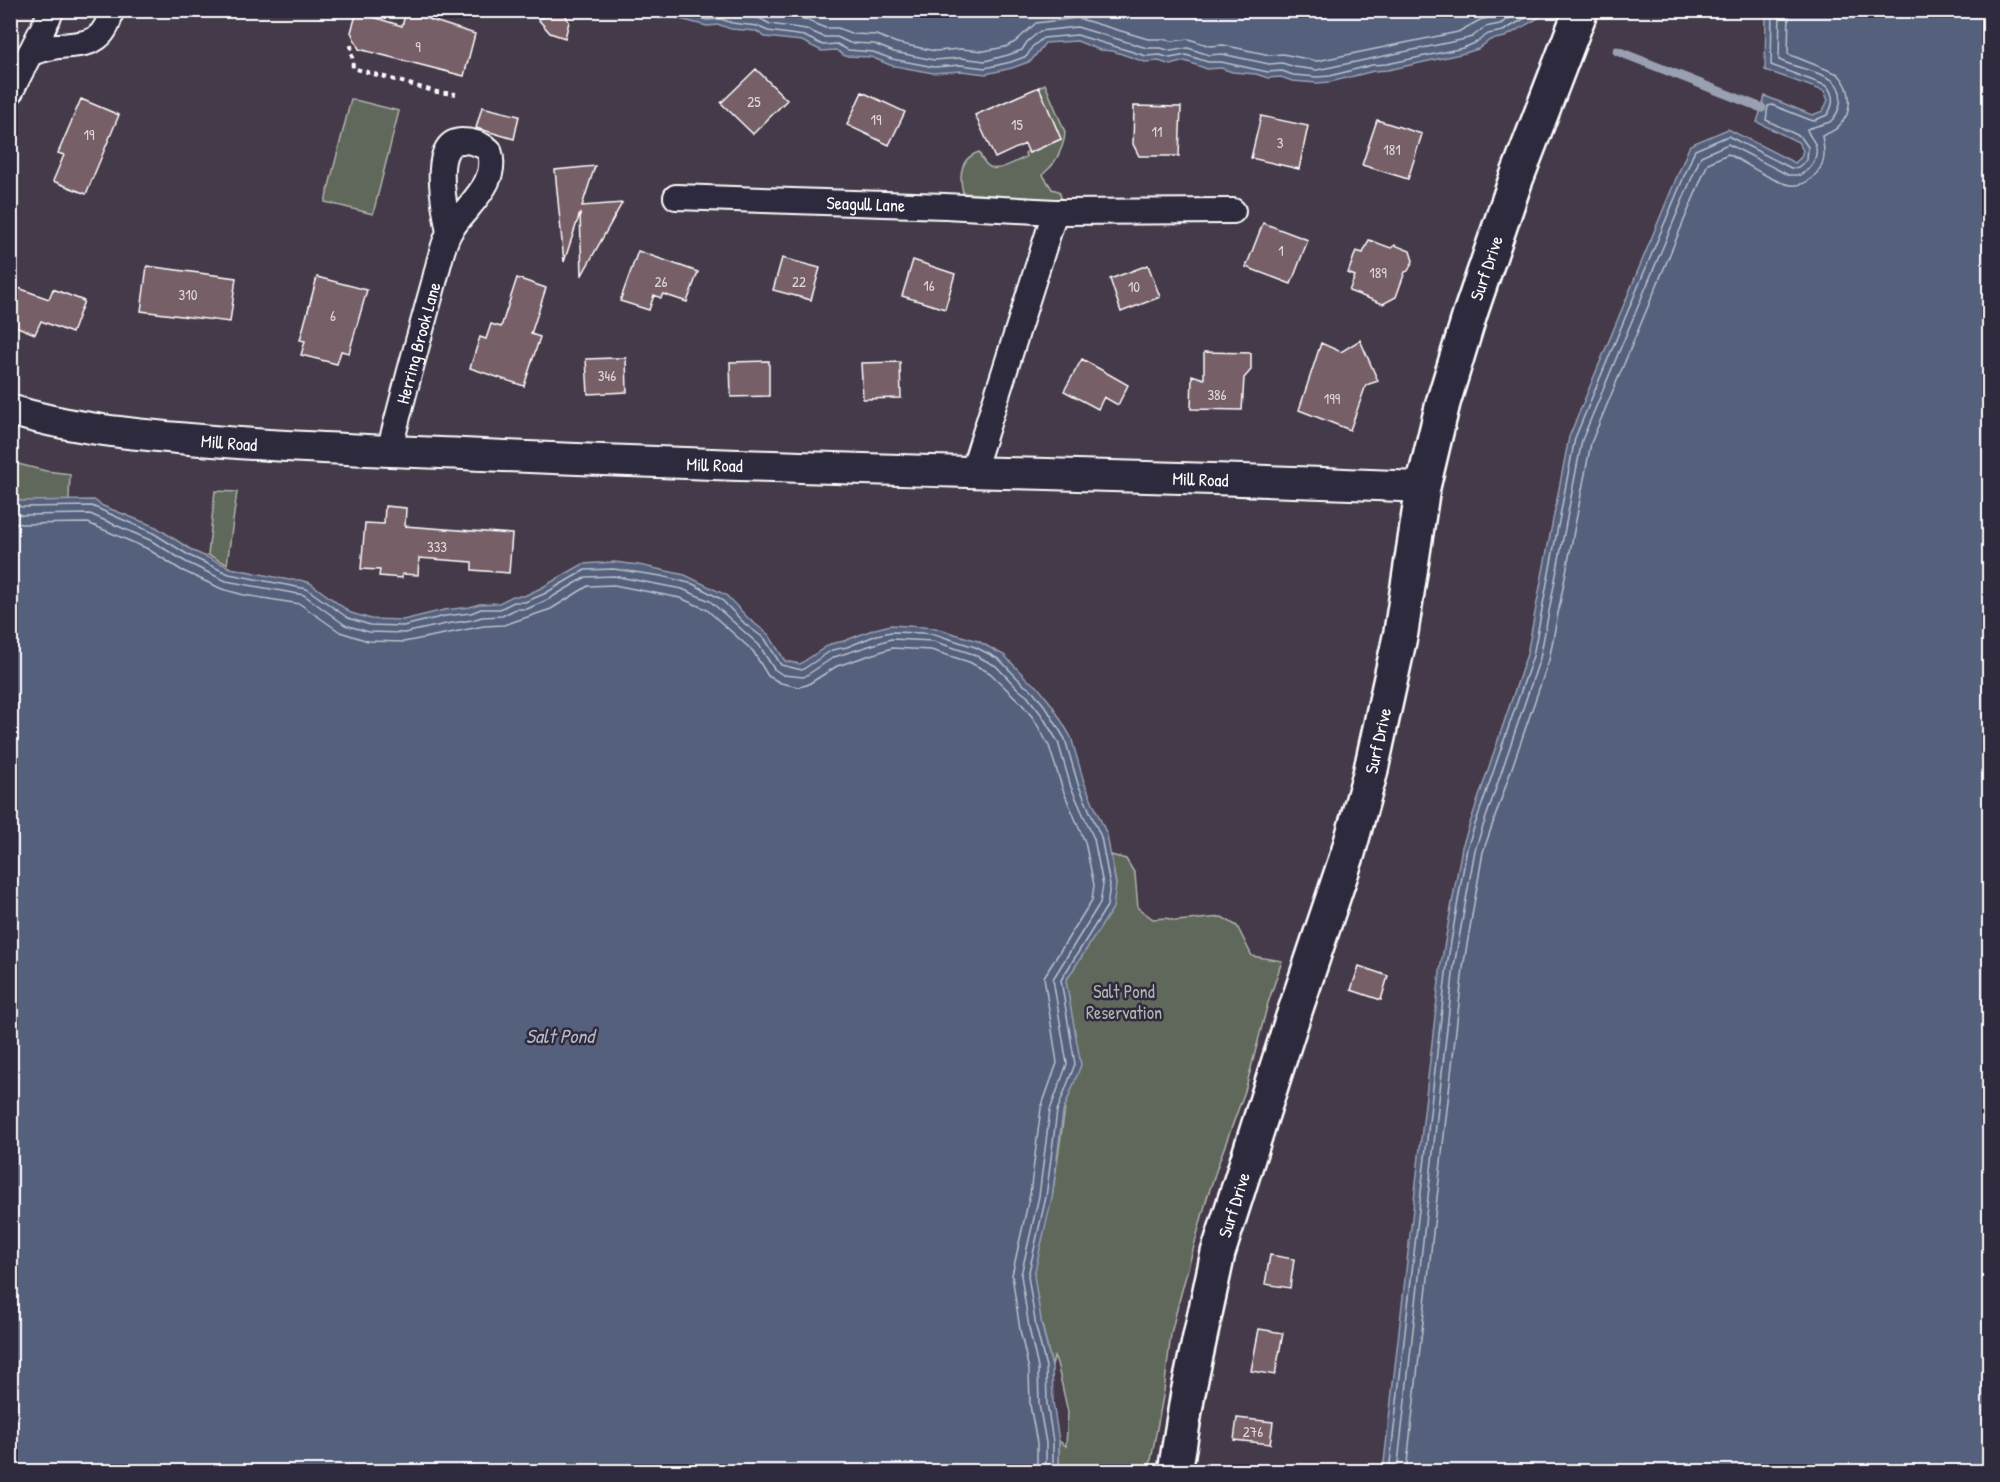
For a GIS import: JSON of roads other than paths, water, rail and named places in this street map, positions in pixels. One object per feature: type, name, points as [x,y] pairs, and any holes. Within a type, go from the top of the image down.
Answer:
[{"type":"main road","name":"Surf Drive","points":[[1175,1472],[1188,1393],[1218,1253],[1348,853],[1370,774],[1401,632],[1423,487],[1443,403],[1482,278],[1530,139],[1581,10]]},
{"type":"street","points":[[10,93],[52,10]]},
{"type":"street","points":[[30,53],[56,46],[87,44],[99,37],[108,24],[111,10]]},
{"type":"street","name":"Seagull Lane","points":[[676,197],[1055,212],[1233,211]]},
{"type":"street","points":[[973,471],[1055,212]]},
{"type":"street","name":"Herring Brook Lane","points":[[390,451],[406,378],[449,233]]},
{"type":"street","name":"Mill Road","points":[[10,410],[47,421],[115,432],[216,442],[609,461],[1423,487]]},
{"type":"water","points":[[1539,10],[1540,17],[1505,37],[1490,40],[1478,49],[1388,70],[1317,83],[1292,81],[1281,77],[1268,78],[1221,68],[1207,69],[1185,61],[1170,65],[1159,61],[1145,62],[1113,51],[1100,50],[1077,41],[1045,43],[1031,61],[986,74],[961,71],[933,73],[890,65],[871,57],[845,56],[836,50],[822,51],[802,41],[765,37],[756,31],[731,29],[720,25],[707,26],[672,17],[659,18],[642,11]]},
{"type":"water","points":[[1766,11],[1989,11],[1989,1471],[1383,1471],[1441,964],[1462,847],[1527,654],[1569,437],[1690,145],[1728,129],[1795,163],[1801,157],[1803,150],[1798,142],[1757,122],[1765,96],[1812,115],[1823,111],[1828,100],[1824,91],[1765,70]]},
{"type":"water","name":"Salt Pond","points":[[10,498],[22,501],[94,500],[103,506],[156,527],[193,551],[231,568],[310,583],[351,613],[371,619],[403,620],[444,610],[499,603],[513,596],[524,596],[583,564],[614,562],[685,575],[726,595],[749,619],[769,635],[785,661],[800,664],[830,644],[891,625],[935,628],[978,641],[1004,655],[1037,686],[1052,705],[1071,737],[1084,782],[1107,835],[1116,885],[1113,908],[1066,981],[1081,1065],[1063,1112],[1052,1198],[1034,1275],[1042,1326],[1052,1367],[1053,1402],[1059,1441],[1059,1471],[11,1471]]},
{"type":"waterway","points":[[1617,51],[1762,108]]},
{"type":"park label","name":"Salt Pond Reservation","points":[[1124,1001]]}]
